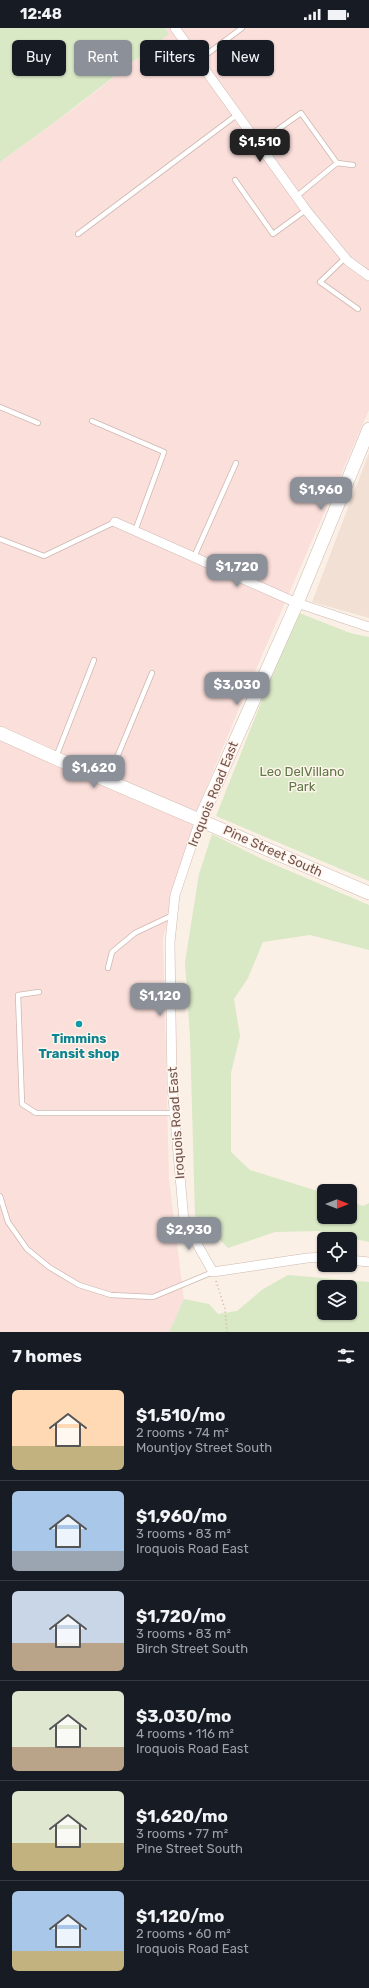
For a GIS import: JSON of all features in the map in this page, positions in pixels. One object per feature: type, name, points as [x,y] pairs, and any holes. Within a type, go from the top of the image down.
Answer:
[{"type":"street","points":[[175,28],[184,40]]},
{"type":"street","points":[[209,74],[306,210],[345,258],[369,276]]},
{"type":"street","name":"Iroquois Road East","points":[[213,1272],[184,1220],[172,1086],[170,942],[175,895],[200,820],[297,603],[369,429]]},
{"type":"street","points":[[115,522],[297,603],[369,627]]},
{"type":"street","name":"Pine Street South","points":[[0,733],[369,893]]},
{"type":"street","points":[[213,1272],[317,1257]]},
{"type":"street","points":[[357,1261],[369,1262]]},
{"type":"lane","points":[[209,53],[242,28]]},
{"type":"lane","points":[[259,144],[301,113],[337,163]]},
{"type":"lane","points":[[78,234],[238,114]]},
{"type":"lane","points":[[297,196],[337,163],[353,165]]},
{"type":"lane","points":[[235,180],[273,234],[306,210]]},
{"type":"lane","points":[[345,258],[320,282],[358,309]]},
{"type":"lane","points":[[0,407],[38,423]]},
{"type":"lane","points":[[92,422],[164,452],[136,531]]},
{"type":"lane","points":[[194,557],[236,463]]},
{"type":"lane","points":[[0,539],[44,556],[115,522]]},
{"type":"lane","points":[[55,758],[94,660]]},
{"type":"lane","points":[[107,780],[152,673]]},
{"type":"lane","points":[[108,968],[112,952],[135,933],[173,915]]},
{"type":"lane","points":[[39,992],[18,995],[22,1104],[36,1113],[174,1113]]},
{"type":"lane","points":[[0,1196],[8,1222],[28,1249],[50,1267],[79,1284],[111,1295],[153,1296],[213,1272]]},
{"type":"path","points":[[213,1272],[225,1309],[227,1332]]},
{"type":"shaded area","points":[[165,28],[369,28],[369,410],[243,699],[200,803],[163,938],[169,1179],[184,1299],[169,1332],[0,1332],[0,162],[72,110],[115,76],[132,76],[132,63],[140,57],[140,76],[209,76],[209,40],[161,40],[169,34]]},
{"type":"shaded area","points":[[369,453],[369,618],[312,602]]},
{"type":"green space","points":[[0,28],[165,28],[169,34],[161,40],[140,40],[140,56],[132,63],[132,40],[74,40],[74,76],[115,76],[0,162]]},
{"type":"green space","name":"Leo DelVillano Park","points":[[297,612],[350,633],[369,637],[369,881],[216,816]]},
{"type":"green space","points":[[212,834],[264,860],[369,905],[369,950],[310,935],[263,942],[248,978],[234,999],[240,1036],[231,1073],[231,1152],[250,1170],[317,1191],[317,1224],[357,1224],[357,1204],[363,1206],[369,1203],[369,1242],[357,1239],[357,1232],[275,1232],[228,1248],[195,1215],[190,1037],[185,962],[199,874]]},
{"type":"green space","points":[[288,1275],[346,1280],[317,1280],[317,1320],[357,1320],[357,1281],[369,1282],[369,1332],[169,1332],[184,1299],[209,1304],[218,1314],[237,1311],[263,1289]]},
{"type":"place","name":"Timmins Transit shop","points":[[79,1024]]}]
